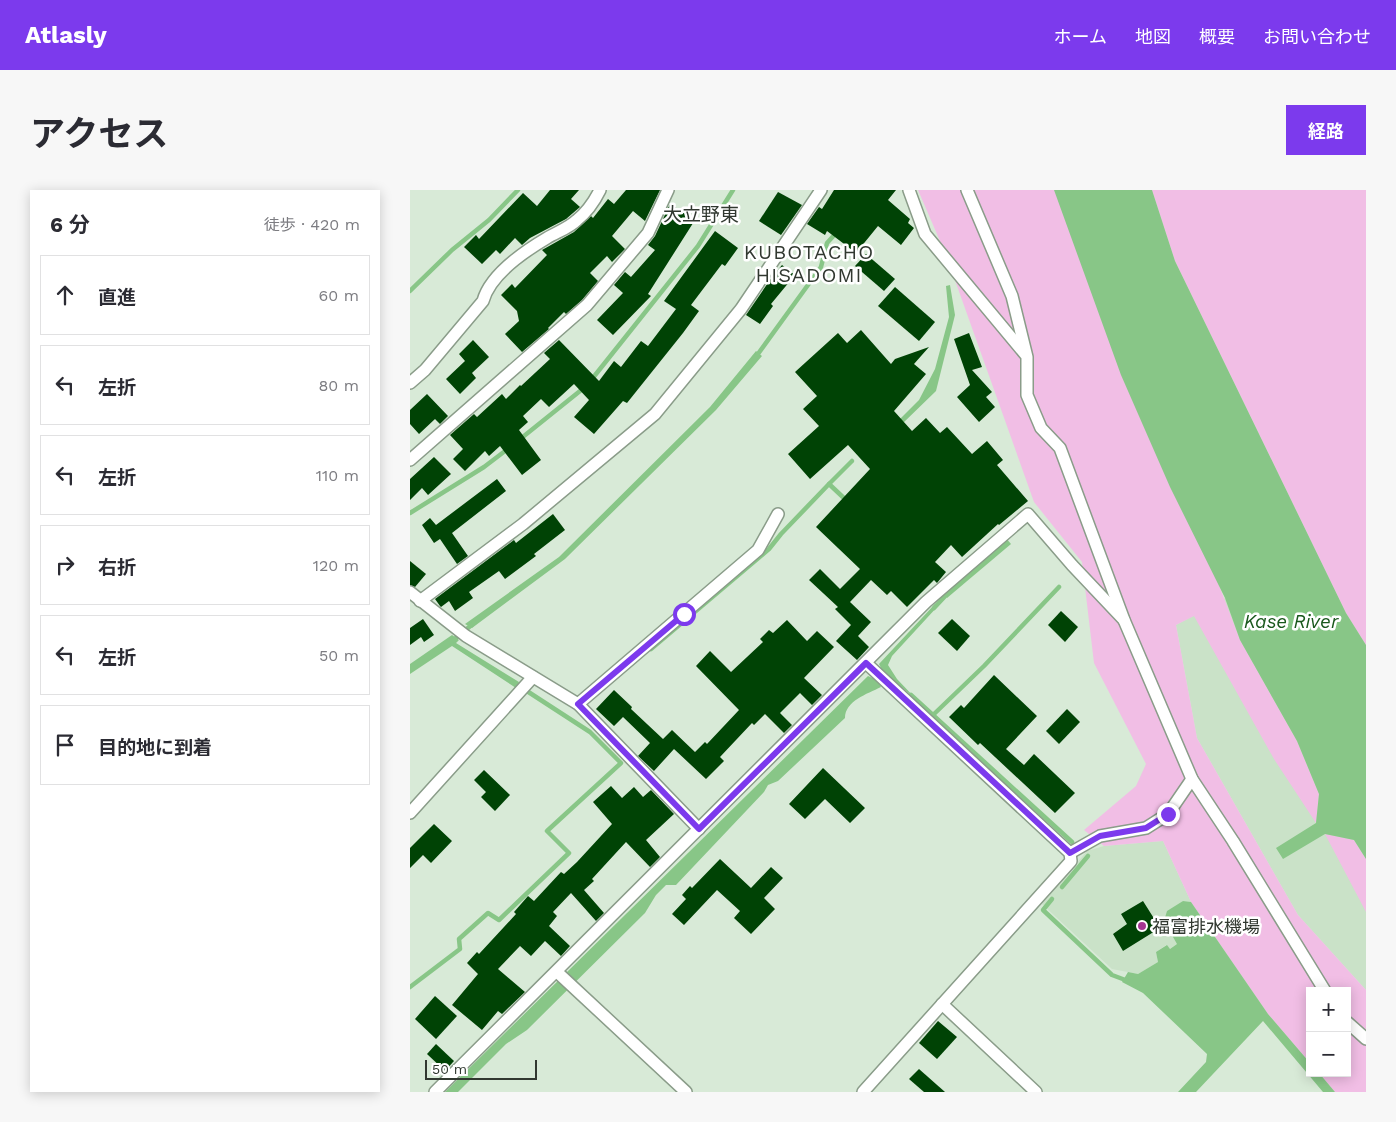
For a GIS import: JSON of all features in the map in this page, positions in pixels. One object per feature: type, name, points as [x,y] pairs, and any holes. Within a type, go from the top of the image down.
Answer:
[{"type":"street","points":[[410,383],[424,370],[483,301],[486,291],[507,267],[534,245],[576,221],[594,203],[600,190]]},
{"type":"street","points":[[410,460],[587,305],[648,233],[668,190]]},
{"type":"street","points":[[420,601],[523,524],[655,414],[741,309],[821,190]]},
{"type":"street","points":[[909,190],[925,234],[1027,358]]},
{"type":"street","points":[[965,192],[1012,296],[1027,358],[1027,395],[1041,428],[1060,448],[1124,620],[1192,779],[1234,841],[1323,987]]},
{"type":"street","points":[[578,704],[758,550],[778,514]]},
{"type":"street","points":[[435,1092],[699,829],[869,665],[926,602],[1028,514],[1072,566],[1124,620]]},
{"type":"street","points":[[410,592],[455,628],[531,680],[578,704],[699,829]]},
{"type":"street","points":[[863,1092],[1071,861],[1070,853],[869,665]]},
{"type":"street","points":[[410,813],[531,680]]},
{"type":"street","points":[[1070,853],[1100,836],[1146,828],[1168,814],[1192,779]]},
{"type":"street","points":[[556,972],[686,1092]]},
{"type":"street","points":[[942,1004],[1036,1092]]},
{"type":"street","points":[[1351,1025],[1366,1038]]},
{"type":"shaded area","points":[[918,190],[1068,190],[1240,640],[1297,741],[1319,794],[1316,823],[1274,759],[1194,616],[1176,625],[1197,738],[1298,915],[1366,990],[1366,1092],[1335,1092],[1322,1077],[1351,1077],[1351,987],[1306,987],[1306,1058],[1268,1014],[1191,902],[1163,841],[1104,846],[1084,830],[1136,786],[1146,764],[1094,663],[1082,562],[1034,502],[946,255]]},
{"type":"shaded area","points":[[1152,190],[1366,190],[1366,645],[1346,613],[1175,261]]},
{"type":"shaded area","points":[[1225,598],[1366,763],[1366,990],[1298,915],[1197,738],[1176,625]]},
{"type":"shaded area","points":[[1325,834],[1354,840],[1366,859],[1366,912]]},
{"type":"shaded area","points":[[1163,841],[1191,902],[1183,901],[1164,921],[1178,943],[1170,949],[1166,945],[1156,952],[1158,962],[1138,974],[1112,969],[1042,904],[1087,851],[1104,846]]},
{"type":"water","name":"Kase River","points":[[1054,190],[1152,190],[1175,261],[1346,613],[1366,645],[1366,859],[1354,840],[1325,834],[1283,859],[1276,848],[1316,823],[1319,794],[1297,741],[1240,640],[1225,598],[1170,487],[1121,375]]},
{"type":"water","points":[[950,285],[955,315],[936,391],[901,425],[898,421],[919,400],[935,369],[949,317],[946,286]]},
{"type":"water","points":[[756,351],[762,356],[716,410],[565,559],[472,628],[465,624],[559,557],[710,407]]},
{"type":"water","points":[[1005,537],[1011,544],[947,598],[945,594]]},
{"type":"water","points":[[935,604],[938,606],[892,656],[888,665],[897,679],[916,699],[883,672],[879,664]]},
{"type":"water","points":[[452,635],[459,640],[456,643],[519,682],[516,688],[452,646],[410,674],[410,664]]},
{"type":"water","points":[[868,676],[877,680],[881,687],[863,695],[853,703],[846,712],[845,718],[778,781],[768,785],[764,792],[676,885],[666,885],[656,895],[645,913],[527,1030],[506,1044],[458,1092],[445,1092]]},
{"type":"water","points":[[1183,901],[1191,902],[1268,1014],[1306,1058],[1306,1072],[1263,1021],[1196,1092],[1178,1092],[1206,1062],[1207,1054],[1143,993],[1122,982],[1128,972],[1138,974],[1158,962],[1156,952],[1167,945],[1170,949],[1177,944],[1164,921],[1167,911]]},
{"type":"water","points":[[1310,1077],[1322,1077],[1335,1092],[1323,1092]]},
{"type":"building","points":[[550,190],[579,190],[571,199],[580,207],[566,219],[530,238],[522,245],[515,238],[500,254],[496,250],[482,264],[464,247],[476,235],[479,239],[523,193],[537,206]]},
{"type":"building","points":[[626,190],[660,190],[645,221],[633,211],[612,236],[625,249],[612,262],[607,256],[590,273],[598,281],[582,300],[566,314],[564,312],[549,329],[522,352],[505,334],[519,321],[517,311],[501,295],[512,284],[515,288],[547,255],[542,250],[574,232],[591,216],[593,218],[608,199],[614,204]]},
{"type":"building","points":[[834,190],[896,190],[888,200],[910,219],[908,223],[914,228],[901,245],[878,226],[856,253],[827,231],[825,235],[807,224],[819,207],[822,209]]},
{"type":"building","points":[[778,192],[802,205],[781,235],[759,221]]},
{"type":"building","points":[[670,204],[695,220],[648,294],[651,296],[613,335],[597,320],[623,293],[614,285],[625,272],[631,277],[655,250],[648,245],[655,236]]},
{"type":"building","points":[[715,231],[738,248],[725,266],[722,264],[691,305],[699,311],[683,333],[627,403],[623,401],[594,434],[574,417],[589,400],[574,384],[549,407],[541,399],[523,416],[528,422],[519,430],[541,460],[522,475],[500,446],[489,456],[485,451],[465,471],[453,459],[463,449],[450,435],[474,414],[477,417],[502,394],[506,399],[521,386],[550,359],[544,353],[559,340],[599,381],[614,361],[621,367],[641,341],[648,346],[676,309],[664,301]]},
{"type":"building","points":[[866,254],[895,279],[884,291],[855,266]]},
{"type":"building","points":[[782,265],[795,275],[771,304],[773,306],[760,324],[746,315]]},
{"type":"building","points":[[895,287],[935,322],[919,341],[878,306]]},
{"type":"building","points":[[861,330],[891,364],[895,359],[929,347],[914,364],[926,374],[894,411],[912,431],[926,418],[940,433],[947,427],[972,454],[987,441],[1003,460],[997,465],[1028,501],[998,524],[962,557],[951,545],[935,562],[946,572],[937,583],[934,580],[907,607],[891,591],[887,595],[871,580],[850,602],[871,622],[858,636],[869,647],[857,660],[836,641],[851,625],[835,609],[838,607],[809,580],[820,569],[840,589],[860,569],[816,527],[870,469],[848,445],[810,479],[788,454],[819,426],[803,409],[817,396],[795,372],[838,333],[847,343]]},
{"type":"building","points":[[969,333],[982,367],[972,370],[992,392],[986,397],[995,407],[979,422],[957,397],[970,385],[954,339]]},
{"type":"building","points":[[473,340],[489,357],[472,373],[476,378],[460,394],[446,379],[465,361],[459,354]]},
{"type":"building","points":[[427,394],[448,416],[440,424],[435,419],[419,434],[410,424],[410,410]]},
{"type":"building","points":[[434,457],[451,474],[428,495],[422,488],[410,500],[410,479]]},
{"type":"building","points":[[497,479],[506,491],[452,533],[468,556],[457,564],[440,539],[434,543],[422,525],[430,518],[436,525]]},
{"type":"building","points":[[553,514],[565,530],[534,554],[536,556],[505,579],[499,571],[469,592],[473,598],[455,611],[449,601],[440,606],[435,599],[514,540],[516,543]]},
{"type":"building","points":[[410,561],[426,574],[415,587],[410,585]]},
{"type":"building","points":[[1061,611],[1078,627],[1065,642],[1048,625]]},
{"type":"building","points":[[423,619],[434,635],[424,642],[421,637],[410,645],[410,628]]},
{"type":"building","points":[[952,619],[970,636],[957,651],[938,633]]},
{"type":"building","points":[[787,620],[807,641],[817,631],[834,647],[804,678],[822,695],[812,705],[800,693],[780,713],[792,725],[784,733],[765,714],[754,725],[752,723],[720,757],[724,761],[706,779],[674,749],[654,771],[638,756],[650,743],[623,717],[614,726],[596,709],[614,690],[663,739],[672,730],[695,752],[705,742],[707,744],[739,710],[696,666],[710,651],[731,672],[763,642],[760,639],[769,630],[773,633]]},
{"type":"building","points":[[994,675],[1037,716],[1006,749],[1024,765],[1034,754],[1075,793],[1055,813],[980,743],[978,745],[949,717],[961,705],[964,708]]},
{"type":"building","points":[[1067,709],[1080,722],[1059,744],[1046,731]]},
{"type":"building","points":[[823,768],[865,808],[850,823],[825,799],[805,819],[789,804]]},
{"type":"building","points":[[484,770],[510,795],[495,811],[481,797],[486,792],[474,780]]},
{"type":"building","points":[[611,786],[622,798],[634,787],[643,797],[651,790],[674,814],[646,840],[660,857],[650,867],[626,842],[592,879],[594,881],[584,890],[604,913],[596,921],[571,893],[553,912],[557,916],[549,926],[570,946],[561,956],[545,941],[531,956],[520,946],[498,969],[525,992],[502,1014],[498,1011],[482,1030],[452,1005],[478,974],[467,963],[477,952],[479,954],[516,914],[514,912],[528,896],[534,901],[561,872],[564,874],[577,862],[612,824],[593,802]]},
{"type":"building","points":[[434,824],[452,841],[431,863],[423,855],[410,868],[410,848]]},
{"type":"building","points":[[720,859],[751,888],[771,867],[783,878],[764,898],[775,909],[751,934],[734,918],[740,911],[717,890],[684,925],[672,914],[686,899],[682,895],[690,886],[692,888]]},
{"type":"building","name":"福富排水機場","points":[[1143,901],[1160,928],[1123,951],[1113,934],[1127,924],[1121,914]]},
{"type":"building","points":[[435,996],[457,1016],[436,1039],[415,1019]]},
{"type":"building","points":[[938,1021],[957,1037],[937,1059],[919,1043]]},
{"type":"building","points":[[436,1044],[454,1061],[445,1071],[427,1054]]},
{"type":"building","points":[[919,1069],[945,1092],[924,1092],[909,1079]]},
{"type":"waterway","points":[[410,291],[452,250],[489,220],[518,190]]},
{"type":"waterway","points":[[592,379],[698,246],[733,190]]},
{"type":"waterway","points":[[755,358],[821,267],[827,243],[837,232]]},
{"type":"waterway","points":[[519,440],[585,387]]},
{"type":"waterway","points":[[410,513],[484,467],[509,448]]},
{"type":"waterway","points":[[829,484],[852,461]]},
{"type":"waterway","points":[[651,649],[769,549],[829,484],[846,500]]},
{"type":"waterway","points":[[933,715],[984,666],[1059,587]]},
{"type":"waterway","points":[[934,608],[949,592]]},
{"type":"waterway","points":[[451,642],[474,623]]},
{"type":"waterway","points":[[410,987],[460,949],[459,939],[488,913],[499,920],[569,853],[547,831],[621,763],[590,732],[513,682]]},
{"type":"waterway","points":[[911,695],[1072,842]]},
{"type":"waterway","points":[[1062,887],[1088,856]]},
{"type":"waterway","points":[[1052,899],[1043,910],[1112,975],[1128,981]]},
{"type":"place","name":"福富排水機場","points":[[1142,926]]},
{"type":"district","name":"大立野東","points":[[701,214]]},
{"type":"district","name":"KUBOTACHO HISADOMI","points":[[809,264]]},
{"type":"route","points":[[684,614],[578,704],[699,829],[866,663],[1070,853],[1100,836],[1146,828],[1168,814]]}]
